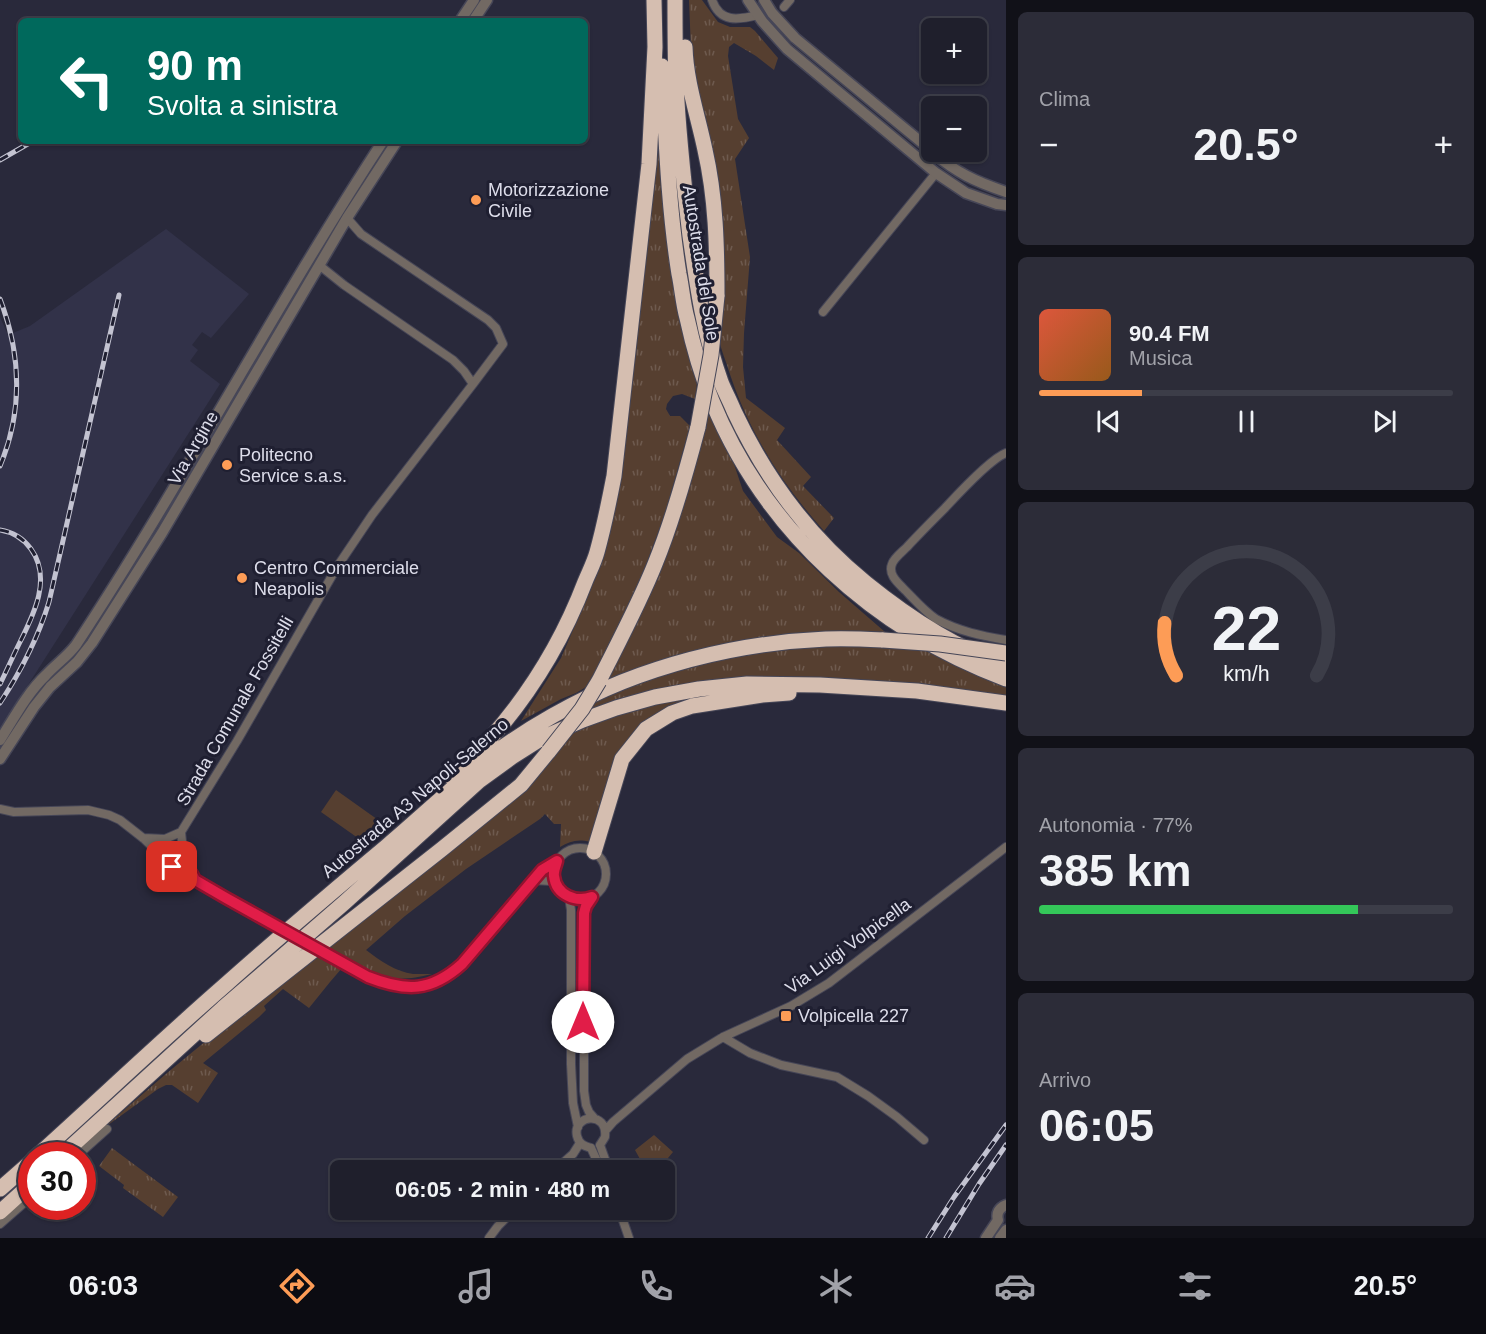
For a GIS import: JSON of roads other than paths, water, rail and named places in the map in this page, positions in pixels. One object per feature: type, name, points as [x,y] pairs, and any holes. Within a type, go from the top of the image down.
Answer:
[{"type":"highway","points":[[326,897],[385,838],[455,776],[515,710],[567,627],[596,555],[614,476],[648,176],[654,0]]},
{"type":"highway","name":"Autostrada del Sole","points":[[661,0],[669,187],[686,316],[712,400],[731,441],[752,479],[776,512],[835,576],[909,633],[1006,679]]},
{"type":"highway","name":"Autostrada del Sole","points":[[675,0],[676,83],[680,140],[699,301],[708,341],[722,383],[741,425],[760,462],[785,498],[818,538],[848,568],[881,596],[915,620],[957,645],[1006,665]]},
{"type":"highway","points":[[139,1084],[224,1022],[521,784],[582,709],[630,621],[655,564],[675,509],[698,427],[711,355],[717,296],[717,241],[712,192],[685,58],[684,0]]},
{"type":"highway","name":"Autostrada A3 Napoli-Salerno","points":[[52,1142],[222,988],[489,758],[522,734],[590,696],[659,669],[704,656],[767,644],[828,638],[883,640],[940,644],[1006,653]]},
{"type":"highway","name":"Autostrada A3 Napoli-Salerno","points":[[76,1142],[479,781],[542,738],[616,708],[655,697],[747,684],[905,690],[967,697],[1006,705]]},
{"type":"highway","points":[[594,852],[622,759],[646,729],[672,713],[692,706],[762,695],[801,692],[1006,705]]},
{"type":"highway","points":[[0,1189],[18,1173]]},
{"type":"highway","points":[[0,1212],[18,1196]]},
{"type":"street","points":[[462,18],[474,0]]},
{"type":"street","points":[[475,18],[487,0]]},
{"type":"street","points":[[712,0],[715,7],[730,18],[742,19],[758,15]]},
{"type":"street","points":[[748,0],[787,49],[936,173],[966,193],[1006,205]]},
{"type":"street","points":[[764,0],[772,13],[795,38],[921,142]]},
{"type":"street","points":[[784,7],[790,0]]},
{"type":"street","name":"Via Argine","points":[[0,740],[46,674],[70,653],[144,540],[309,260],[381,144]]},
{"type":"street","name":"Via Argine","points":[[0,759],[34,707],[50,687],[77,663],[92,643],[162,533],[347,218],[395,144]]},
{"type":"street","points":[[946,162],[970,179],[1006,192]]},
{"type":"street","points":[[823,312],[936,173]]},
{"type":"street","name":"Strada Comunale Fossitelli","points":[[194,877],[185,858],[181,832],[237,741],[337,567],[372,515],[503,344],[496,328],[488,320],[361,234],[347,218]]},
{"type":"street","points":[[319,265],[344,285],[453,360],[473,384]]},
{"type":"street","points":[[1006,453],[986,467],[954,497],[900,554],[892,564],[891,570],[892,576],[913,599],[935,618],[980,636],[1006,640]]},
{"type":"street","points":[[0,809],[14,812],[76,810],[97,812],[120,820],[181,874],[194,877],[226,898],[368,977],[388,985],[403,987],[417,987],[442,980],[462,964],[542,870],[557,861],[563,854],[576,848],[585,848],[594,852],[601,858],[606,874],[604,883],[592,897],[584,913],[583,1065],[585,1099],[589,1112],[601,1124],[604,1140],[595,1146],[580,1143],[573,1103],[569,897]]},
{"type":"street","name":"Strada Comunale Fossitelli","points":[[143,838],[165,839],[181,832]]},
{"type":"street","points":[[167,862],[177,852],[181,843]]},
{"type":"street","name":"Via Luigi Volpicella","points":[[601,1124],[613,1122],[687,1059],[723,1037],[792,1006],[829,983],[1006,847]]},
{"type":"street","points":[[557,861],[554,876],[562,892],[569,897],[585,900],[592,897]]},
{"type":"street","points":[[533,880],[556,882]]},
{"type":"street","points":[[723,1037],[750,1053],[781,1065],[837,1077],[868,1096],[924,1140]]},
{"type":"street","points":[[578,1127],[585,1120],[601,1124]]},
{"type":"street","points":[[93,1142],[107,1130]]},
{"type":"street","points":[[566,1160],[580,1143]]},
{"type":"street","points":[[595,1146],[597,1160]]},
{"type":"street","points":[[1000,1238],[1003,1226],[997,1216],[1000,1209],[1006,1205]]},
{"type":"street","points":[[0,1224],[18,1208]]},
{"type":"street","points":[[489,1238],[504,1220]]},
{"type":"street","points":[[623,1220],[629,1238]]},
{"type":"street","points":[[986,1238],[1003,1226]]},
{"type":"railway","points":[[0,160],[28,144]]},
{"type":"railway","points":[[0,703],[28,654],[49,602],[119,295]]},
{"type":"railway","points":[[0,299],[12,341],[16,383],[13,424],[0,466]]},
{"type":"railway","points":[[0,530],[9,532],[25,542],[37,560],[40,572],[39,596],[31,620],[0,684]]},
{"type":"railway","points":[[928,1238],[954,1197],[1006,1125]]},
{"type":"railway","points":[[946,1238],[1006,1145]]},
{"type":"place","name":"Motorizzazione Civile","points":[[476,200]]},
{"type":"place","name":"Politecno Service s.a.s.","points":[[227,465]]},
{"type":"place","name":"Centro Commerciale Neapolis","points":[[242,578]]},
{"type":"place","name":"Volpicella 227","points":[[786,1016]]}]
